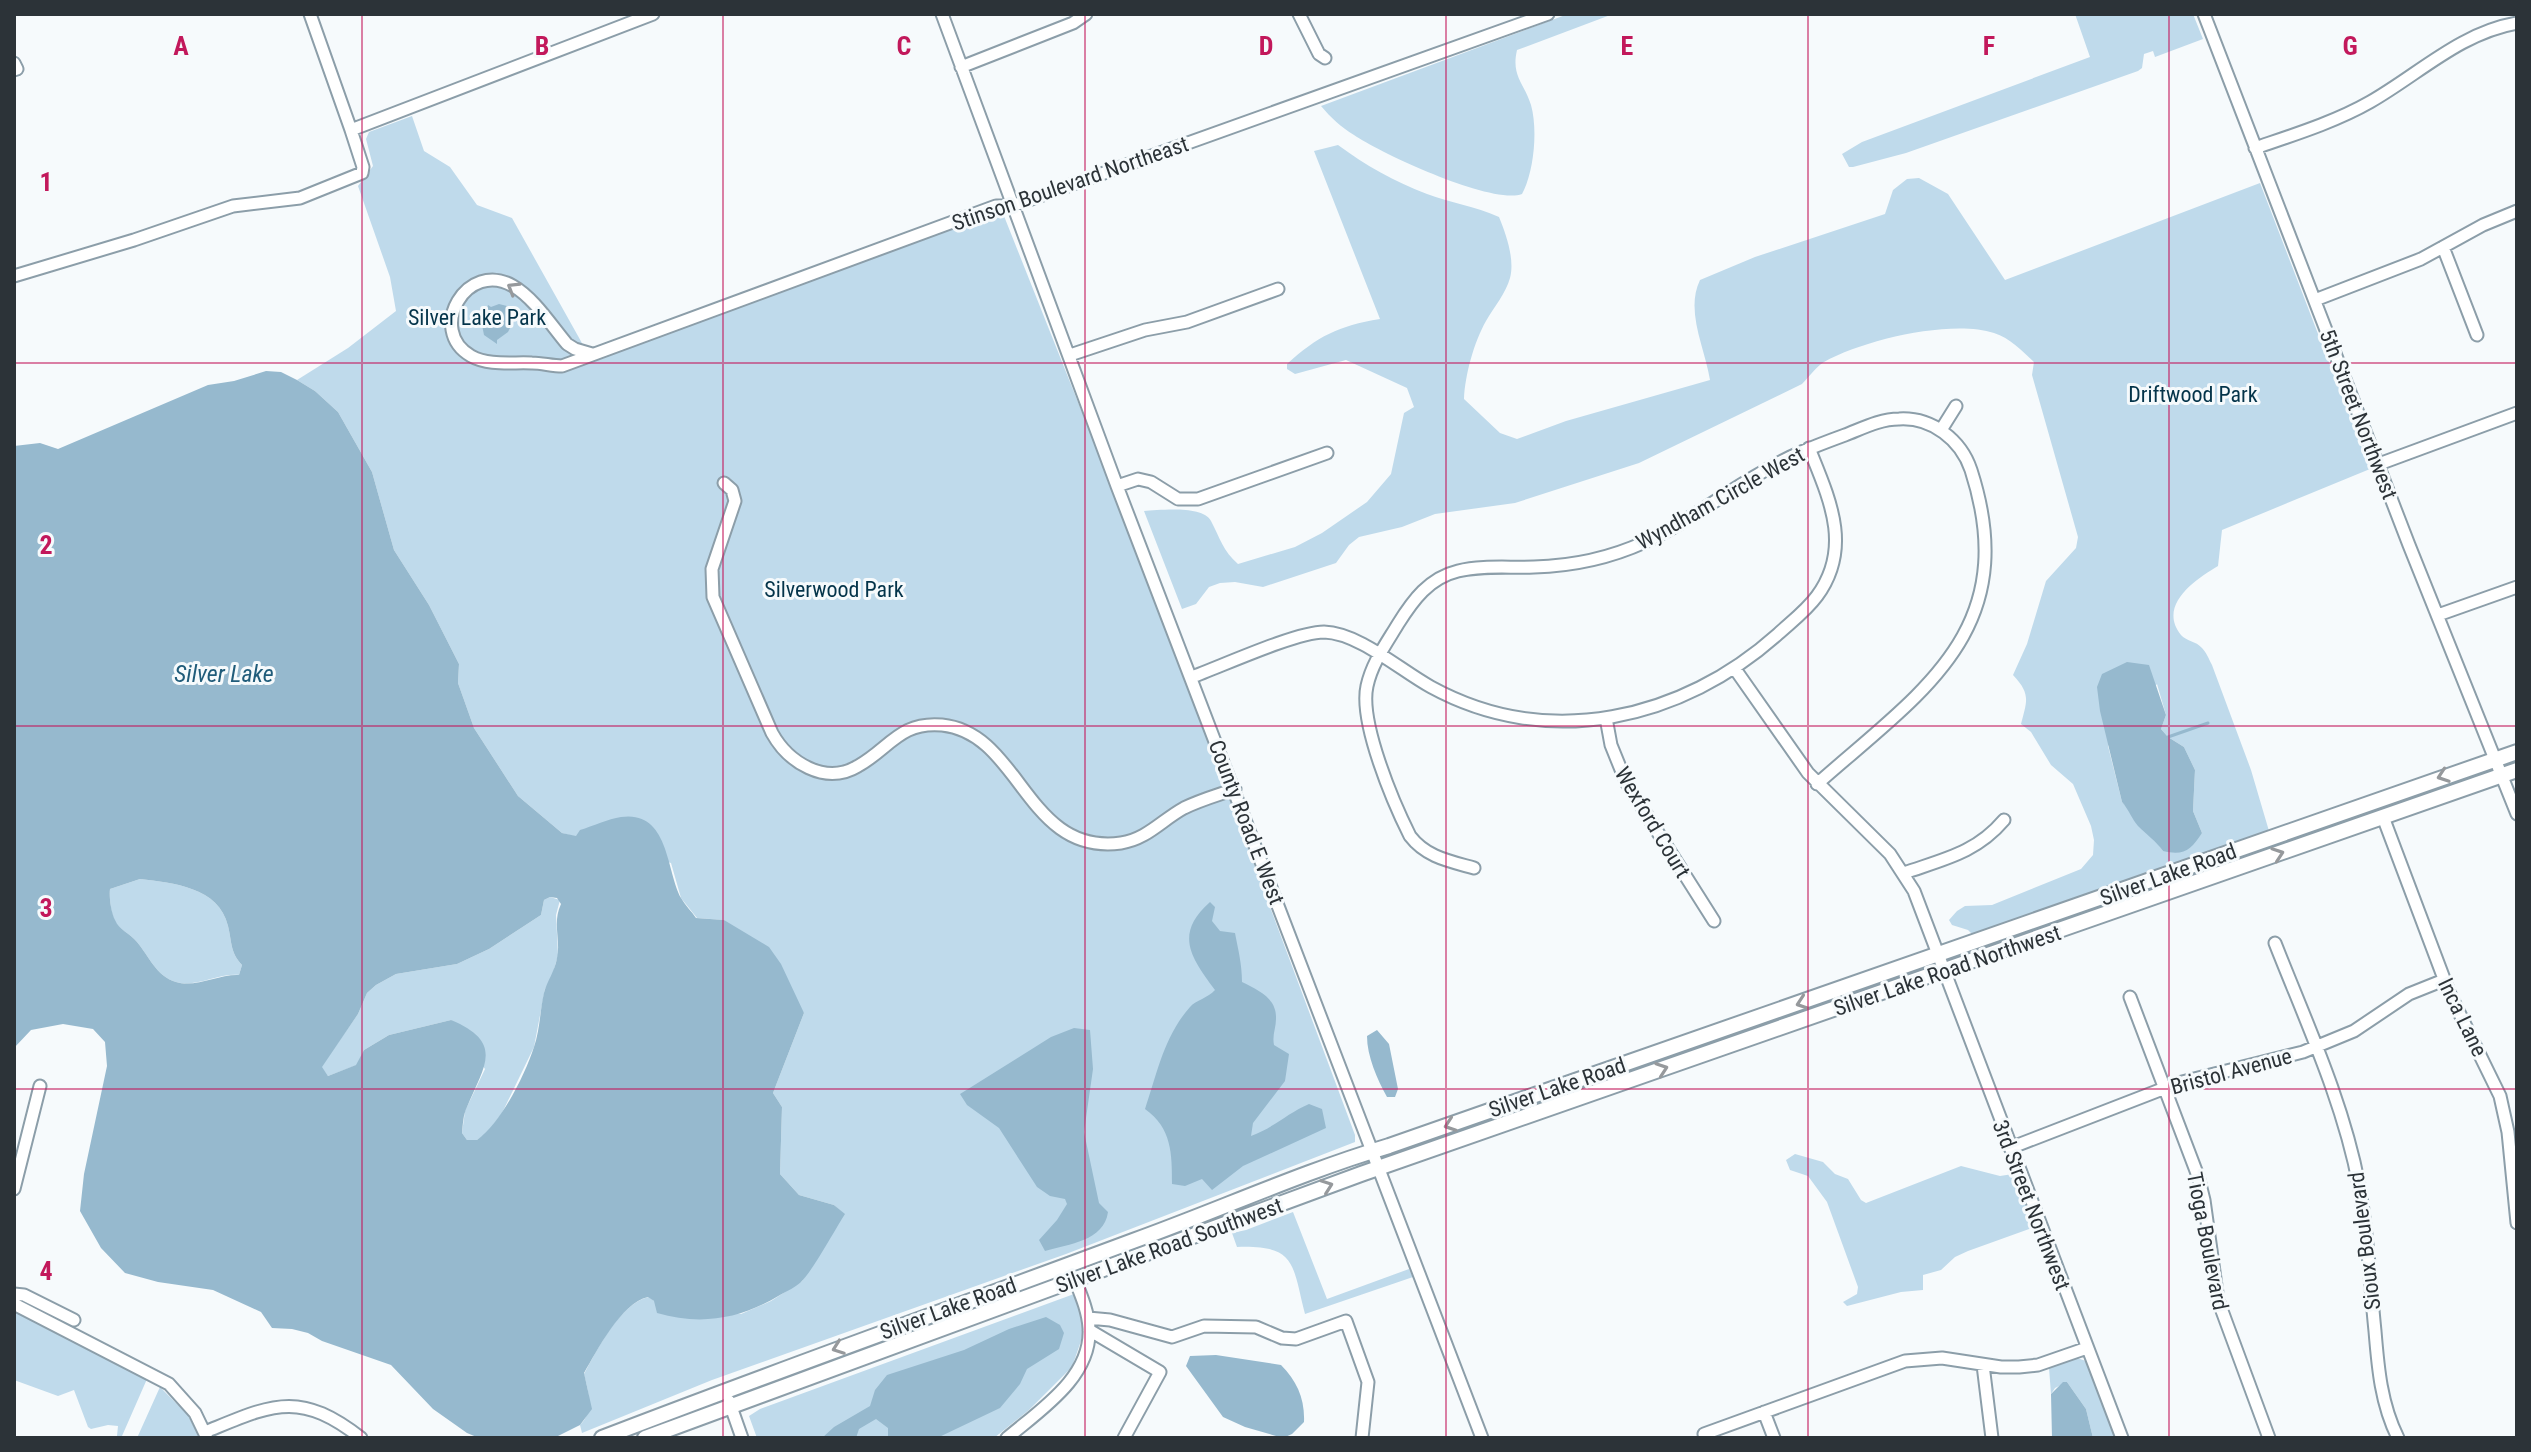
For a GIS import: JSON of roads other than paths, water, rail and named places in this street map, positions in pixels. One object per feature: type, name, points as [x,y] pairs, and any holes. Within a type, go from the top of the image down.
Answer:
[{"type":"main road","name":"Silver Lake Road","points":[[602,1438],[1371,1151],[2517,752]]},
{"type":"main road","name":"Silver Lake Road Northwest","points":[[1377,1168],[2517,770]]},
{"type":"main road","name":"Silver Lake Road Southwest","points":[[645,1438],[1377,1168]]},
{"type":"street","points":[[14,276],[233,206],[300,198],[362,173],[363,167],[351,130],[310,14]]},
{"type":"street","points":[[351,130],[653,14]]},
{"type":"street","name":"County Road E West","points":[[942,14],[1117,486],[1482,1438]]},
{"type":"street","points":[[961,67],[1073,23],[1086,14]]},
{"type":"street","points":[[1299,14],[1319,54],[1325,58]]},
{"type":"street","name":"Stinson Boulevard Northeast","points":[[592,354],[583,353],[567,344],[522,292],[504,282],[492,280],[473,285],[457,299],[453,308],[451,324],[457,342],[472,357],[482,361],[556,366],[592,354],[996,206],[1012,206],[1548,14]]},
{"type":"street","name":"5th Street Northwest","points":[[2204,14],[2517,814]]},
{"type":"street","points":[[2255,148],[2366,104],[2465,40],[2517,23]]},
{"type":"street","points":[[2315,300],[2392,271],[2517,211]]},
{"type":"street","points":[[2443,247],[2477,335]]},
{"type":"street","points":[[1070,355],[1145,330],[1187,322],[1278,289]]},
{"type":"street","points":[[1817,784],[1930,683],[1951,657],[1976,609],[1984,562],[1984,540],[1973,477],[1959,447],[1941,430],[1956,406]]},
{"type":"street","points":[[2379,464],[2517,413]]},
{"type":"street","name":"Wyndham Circle West","points":[[1474,868],[1425,851],[1410,836],[1371,737],[1366,715],[1367,686],[1379,656],[1417,596],[1437,580],[1461,571],[1564,565],[1621,552],[1667,531],[1757,474],[1809,448],[1886,420],[1912,419],[1941,430]]},
{"type":"street","points":[[1192,677],[1311,633],[1322,632],[1346,637],[1434,689],[1485,709],[1519,716],[1557,720],[1606,718],[1654,708],[1681,698],[1735,669],[1805,609],[1826,583],[1837,542],[1834,513],[1809,448]]},
{"type":"street","points":[[1117,486],[1138,479],[1151,482],[1178,499],[1198,499],[1327,453]]},
{"type":"street","points":[[724,483],[732,490],[735,501],[712,569],[713,597],[772,733],[793,760],[815,771],[840,772],[860,766],[907,730],[930,724],[953,726],[984,743],[1054,825],[1075,838],[1107,844],[1145,835],[1182,809],[1235,789]]},
{"type":"street","points":[[2438,615],[2517,587]]},
{"type":"street","name":"3rd Street Northwest","points":[[1735,669],[1817,784],[1890,854],[1904,873],[2122,1438]]},
{"type":"street","name":"Wexford Court","points":[[1606,718],[1611,745],[1626,782],[1714,921]]},
{"type":"street","name":"Inca Lane","points":[[2383,817],[2444,980],[2500,1096],[2508,1132],[2517,1223]]},
{"type":"street","points":[[1904,873],[1974,848],[2004,820]]},
{"type":"street","name":"Sioux Boulevard","points":[[2275,943],[2345,1126],[2354,1158],[2363,1213],[2378,1368],[2388,1415],[2398,1438]]},
{"type":"street","name":"Bristol Avenue","points":[[2010,1148],[2202,1075],[2275,1061],[2315,1047],[2354,1031],[2409,994],[2444,980]]},
{"type":"street","name":"Tioga Boulevard","points":[[2130,997],[2189,1148],[2204,1200],[2218,1300],[2269,1438]]},
{"type":"street","points":[[14,1189],[40,1086]]},
{"type":"street","points":[[1007,1438],[1072,1379],[1084,1357],[1088,1318],[1075,1280]]},
{"type":"street","points":[[14,1294],[24,1295],[74,1320]]},
{"type":"street","points":[[14,1304],[158,1376],[180,1393],[206,1435],[257,1411],[285,1405],[327,1414],[361,1438]]},
{"type":"street","points":[[1088,1318],[1110,1320],[1172,1337],[1204,1326],[1256,1327],[1282,1338],[1296,1339],[1346,1321],[1368,1382],[1362,1438]]},
{"type":"street","points":[[1089,1330],[1160,1372],[1124,1438]]},
{"type":"street","points":[[1704,1434],[1905,1361],[1942,1358],[2019,1367],[2038,1365],[2087,1348]]},
{"type":"street","points":[[1983,1365],[1992,1438]]},
{"type":"street","points":[[725,1390],[742,1438]]},
{"type":"street","points":[[1764,1412],[1774,1438]]},
{"type":"water","points":[[488,305],[511,307],[507,309],[513,322],[497,344],[484,335],[478,322],[483,320]]},
{"type":"water","name":"Silver Lake","points":[[266,371],[281,372],[315,391],[338,412],[372,472],[394,550],[429,605],[459,664],[458,683],[474,728],[518,796],[562,833],[576,836],[580,830],[621,817],[637,817],[649,823],[663,844],[681,898],[696,918],[724,920],[769,947],[781,964],[804,1013],[773,1093],[782,1107],[780,1174],[799,1195],[834,1205],[845,1214],[801,1282],[751,1310],[720,1318],[673,1317],[657,1313],[654,1301],[648,1297],[628,1308],[584,1373],[592,1409],[580,1425],[554,1438],[479,1438],[433,1409],[391,1365],[322,1341],[308,1333],[272,1328],[261,1312],[213,1290],[158,1282],[125,1273],[101,1248],[80,1211],[84,1174],[107,1066],[105,1042],[93,1029],[63,1024],[31,1030],[14,1048],[14,446],[40,443],[58,449],[208,385]],"holes":[[[140,879],[193,889],[215,903],[223,913],[233,951],[242,965],[239,975],[184,983],[169,979],[158,970],[137,942],[117,923],[111,909],[110,889]],[[557,898],[561,904],[557,918],[558,951],[544,993],[536,1040],[511,1098],[495,1122],[477,1140],[467,1140],[462,1133],[466,1110],[486,1057],[484,1047],[479,1038],[451,1020],[389,1035],[364,1050],[356,1065],[328,1076],[322,1067],[358,1014],[367,993],[376,985],[396,974],[457,964],[489,949],[541,915],[544,900]]]},
{"type":"water","points":[[2127,662],[2149,665],[2166,715],[2161,729],[2184,747],[2195,770],[2193,811],[2202,833],[2194,844],[2182,852],[2163,851],[2138,826],[2122,802],[2097,687],[2102,674]]},
{"type":"water","points":[[1210,902],[1215,907],[1212,921],[1220,931],[1235,933],[1242,982],[1265,996],[1273,1005],[1276,1019],[1274,1045],[1289,1054],[1285,1081],[1253,1123],[1251,1136],[1309,1104],[1322,1109],[1326,1128],[1243,1166],[1212,1190],[1202,1179],[1185,1186],[1172,1184],[1169,1142],[1161,1125],[1145,1109],[1162,1056],[1181,1018],[1190,1007],[1215,990],[1194,957],[1189,936],[1192,925]]},
{"type":"water","points":[[1074,1028],[1090,1030],[1093,1069],[1084,1132],[1099,1203],[1108,1212],[1105,1222],[1093,1235],[1045,1251],[1039,1240],[1057,1220],[1067,1204],[1065,1199],[1050,1196],[1037,1187],[999,1128],[967,1105],[960,1094],[1051,1037]]},
{"type":"water","points":[[1377,1030],[1389,1044],[1398,1089],[1395,1097],[1387,1097],[1371,1059],[1367,1036]]},
{"type":"water","points":[[1046,1317],[1060,1325],[1064,1333],[1059,1349],[1027,1369],[1020,1384],[1000,1408],[937,1438],[888,1438],[888,1428],[876,1419],[859,1429],[856,1438],[822,1438],[834,1427],[870,1406],[875,1390],[887,1375],[964,1350],[1009,1329]]},
{"type":"water","points":[[1216,1355],[1281,1365],[1299,1391],[1304,1422],[1283,1438],[1223,1417],[1186,1366],[1190,1356]]},
{"type":"water","points":[[2067,1382],[2086,1409],[2093,1438],[2052,1438],[2051,1394]]},
{"type":"waterway","points":[[2168,737],[2208,723]]},
{"type":"park label","name":"Silver Lake Park","points":[[477,317]]},
{"type":"park label","name":"Driftwood Park","points":[[2193,394]]},
{"type":"park label","name":"Silverwood Park","points":[[834,589]]}]
